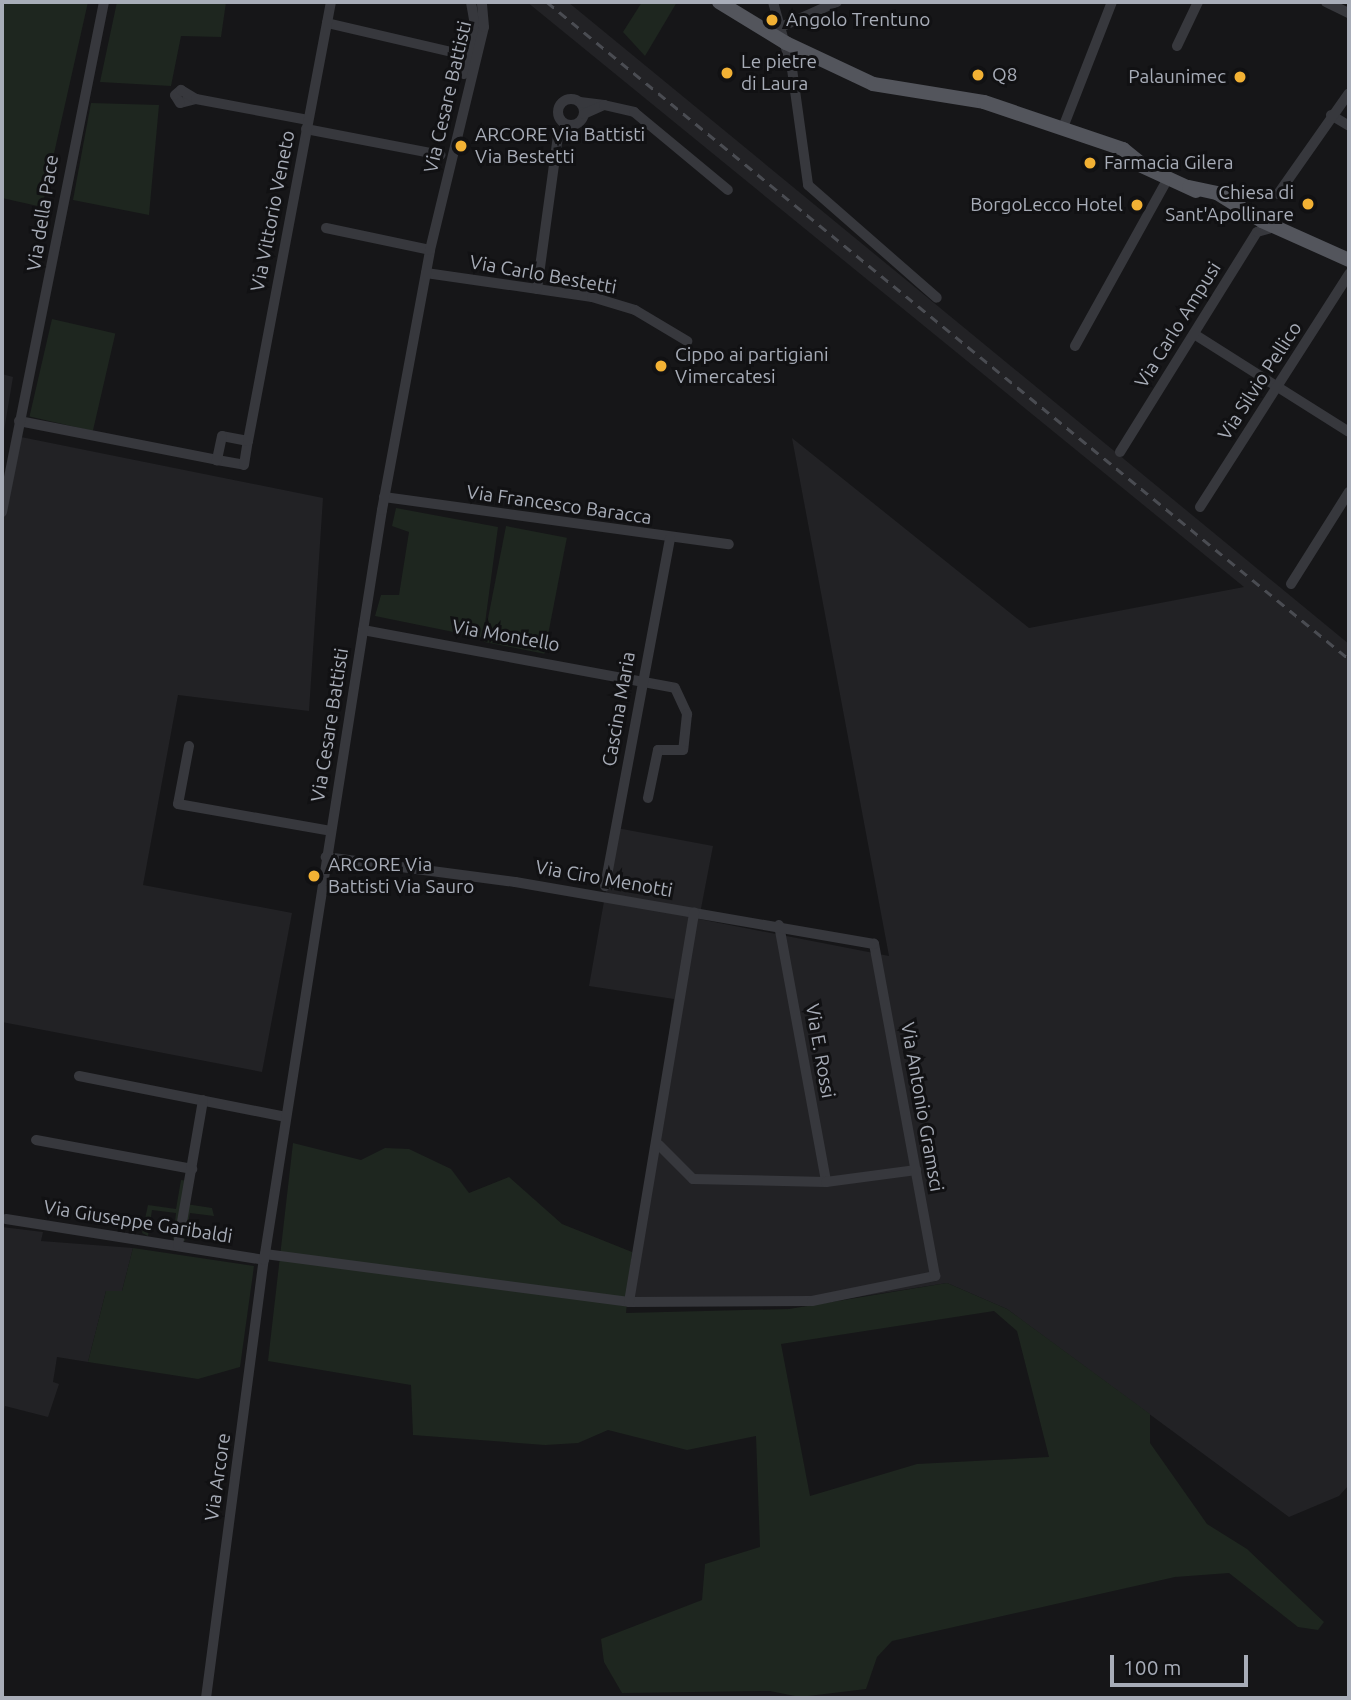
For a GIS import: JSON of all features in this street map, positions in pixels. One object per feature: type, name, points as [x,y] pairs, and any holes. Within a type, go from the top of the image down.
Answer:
[{"type":"main road","points":[[719,2],[786,43],[873,84],[984,102],[1094,142],[1123,149],[1144,166],[1168,178],[1349,254]]},
{"type":"main road","points":[[1256,215],[1274,227],[1349,260]]},
{"type":"street","name":"Via della Pace","points":[[2,512],[104,2]]},
{"type":"street","name":"Via Vittorio Veneto","points":[[217,460],[244,465],[331,2]]},
{"type":"street","points":[[773,2],[783,26],[808,185],[937,298]]},
{"type":"street","points":[[783,26],[837,2]]},
{"type":"street","points":[[1062,130],[1112,2]]},
{"type":"street","points":[[1177,46],[1198,2]]},
{"type":"street","points":[[1326,2],[1349,13]]},
{"type":"street","name":"Via Cesare Battisti","points":[[265,1257],[384,497],[430,250],[472,56],[477,4]]},
{"type":"street","points":[[327,23],[472,56]]},
{"type":"street","points":[[1278,194],[1349,93]]},
{"type":"street","points":[[196,99],[441,155]]},
{"type":"street","points":[[537,289],[558,136],[564,122],[562,102],[604,105],[634,112],[727,190]]},
{"type":"street","points":[[580,102],[584,114]]},
{"type":"street","points":[[564,122],[604,105]]},
{"type":"street","points":[[1331,115],[1349,126]]},
{"type":"street","points":[[1075,346],[1168,178]]},
{"type":"street","name":"Via Carlo Ampusi","points":[[1120,452],[1257,232],[1274,227]]},
{"type":"street","points":[[326,228],[430,250]]},
{"type":"street","name":"Via Carlo Bestetti","points":[[426,273],[537,289],[635,310],[687,341]]},
{"type":"street","name":"Via Silvio Pellico","points":[[1200,507],[1349,274]]},
{"type":"street","points":[[1194,334],[1349,432]]},
{"type":"street","points":[[19,421],[217,460],[222,436],[247,441]]},
{"type":"street","points":[[1291,584],[1349,492]]},
{"type":"street","name":"Via Francesco Baracca","points":[[384,497],[729,544]]},
{"type":"street","name":"Cascina Maria","points":[[605,886],[670,538]]},
{"type":"street","name":"Via Montello","points":[[363,629],[643,678],[675,688],[687,714],[682,750],[658,750],[648,798]]},
{"type":"street","points":[[189,746],[177,804],[331,831]]},
{"type":"street","name":"Via Ciro Menotti","points":[[326,857],[779,925],[874,944]]},
{"type":"street","points":[[629,1302],[659,1145],[694,912]]},
{"type":"street","name":"Via E. Rossi","points":[[779,925],[826,1182]]},
{"type":"street","name":"Via Antonio Gramsci","points":[[874,944],[935,1276]]},
{"type":"street","points":[[79,1076],[286,1117]]},
{"type":"street","points":[[178,1245],[203,1100]]},
{"type":"street","points":[[36,1140],[192,1169]]},
{"type":"street","points":[[659,1145],[693,1179],[826,1182],[916,1170]]},
{"type":"street","name":"Via Giuseppe Garibaldi","points":[[6,1219],[265,1257],[629,1302],[812,1301],[935,1276]]},
{"type":"street","name":"Via Arcore","points":[[206,1698],[265,1257]]},
{"type":"shaded area","points":[[2,2],[88,2],[42,207],[2,198]]},
{"type":"shaded area","points":[[117,2],[226,2],[221,37],[181,36],[171,86],[100,82]]},
{"type":"shaded area","points":[[527,2],[568,2],[1349,644],[1349,1485],[1339,1496],[1289,1517],[1007,1309],[947,1283],[813,1304],[631,1306],[674,999],[589,986],[617,828],[713,846],[699,919],[889,956],[792,438],[1029,628],[1244,587]]},
{"type":"shaded area","points":[[642,2],[677,2],[645,56],[623,32]]},
{"type":"shaded area","points":[[91,103],[159,105],[149,215],[73,200]]},
{"type":"shaded area","points":[[52,319],[115,334],[93,431],[30,416]]},
{"type":"shaded area","points":[[2,374],[13,377],[2,443]]},
{"type":"shaded area","points":[[16,436],[323,498],[309,711],[178,695],[143,885],[292,913],[262,1072],[2,1022],[2,525]]},
{"type":"shaded area","points":[[396,508],[498,527],[483,638],[375,616],[381,595],[399,595],[409,532],[392,526]]},
{"type":"shaded area","points":[[506,526],[567,538],[544,654],[483,642]]},
{"type":"shaded area","points":[[293,1143],[361,1160],[385,1148],[409,1149],[451,1169],[469,1193],[509,1177],[562,1224],[632,1252],[626,1313],[789,1309],[947,1283],[1007,1309],[1150,1414],[1150,1443],[1207,1524],[1247,1549],[1324,1622],[1318,1630],[1298,1627],[1229,1573],[1175,1577],[892,1641],[877,1657],[866,1689],[800,1697],[770,1691],[622,1693],[604,1662],[601,1639],[702,1600],[705,1564],[760,1547],[756,1436],[687,1450],[608,1430],[578,1443],[545,1445],[413,1435],[411,1385],[268,1361]],"holes":[[[994,1311],[1017,1331],[1049,1457],[917,1464],[810,1496],[781,1344]]]},
{"type":"shaded area","points":[[181,1180],[189,1181],[186,1204],[212,1208],[214,1216],[190,1213],[185,1241],[173,1239],[176,1213],[152,1210],[148,1236],[142,1233],[148,1205],[176,1209]]},
{"type":"shaded area","points":[[2,1227],[43,1232],[41,1241],[133,1248],[122,1291],[106,1291],[88,1362],[57,1357],[53,1382],[59,1384],[48,1417],[5,1406],[2,1419]]},
{"type":"shaded area","points":[[133,1248],[254,1266],[240,1367],[198,1379],[88,1362],[106,1291],[122,1291]]},
{"type":"railway","points":[[547,2],[1349,659]]},
{"type":"place","name":"Angolo Trentuno","points":[[772,20]]},
{"type":"place","name":"Le pietre di Laura","points":[[727,73]]},
{"type":"place","name":"Q8","points":[[978,75]]},
{"type":"place","name":"Palaunimec","points":[[1240,77]]},
{"type":"place","name":"ARCORE Via Battisti Via Bestetti","points":[[461,146]]},
{"type":"place","name":"Farmacia Gilera","points":[[1090,163]]},
{"type":"place","name":"Chiesa di Sant'Apollinare","points":[[1308,204]]},
{"type":"place","name":"BorgoLecco Hotel","points":[[1137,205]]},
{"type":"place","name":"Cippo ai partigiani Vimercatesi","points":[[661,366]]},
{"type":"place","name":"ARCORE Via Battisti Via Sauro","points":[[314,876]]}]
